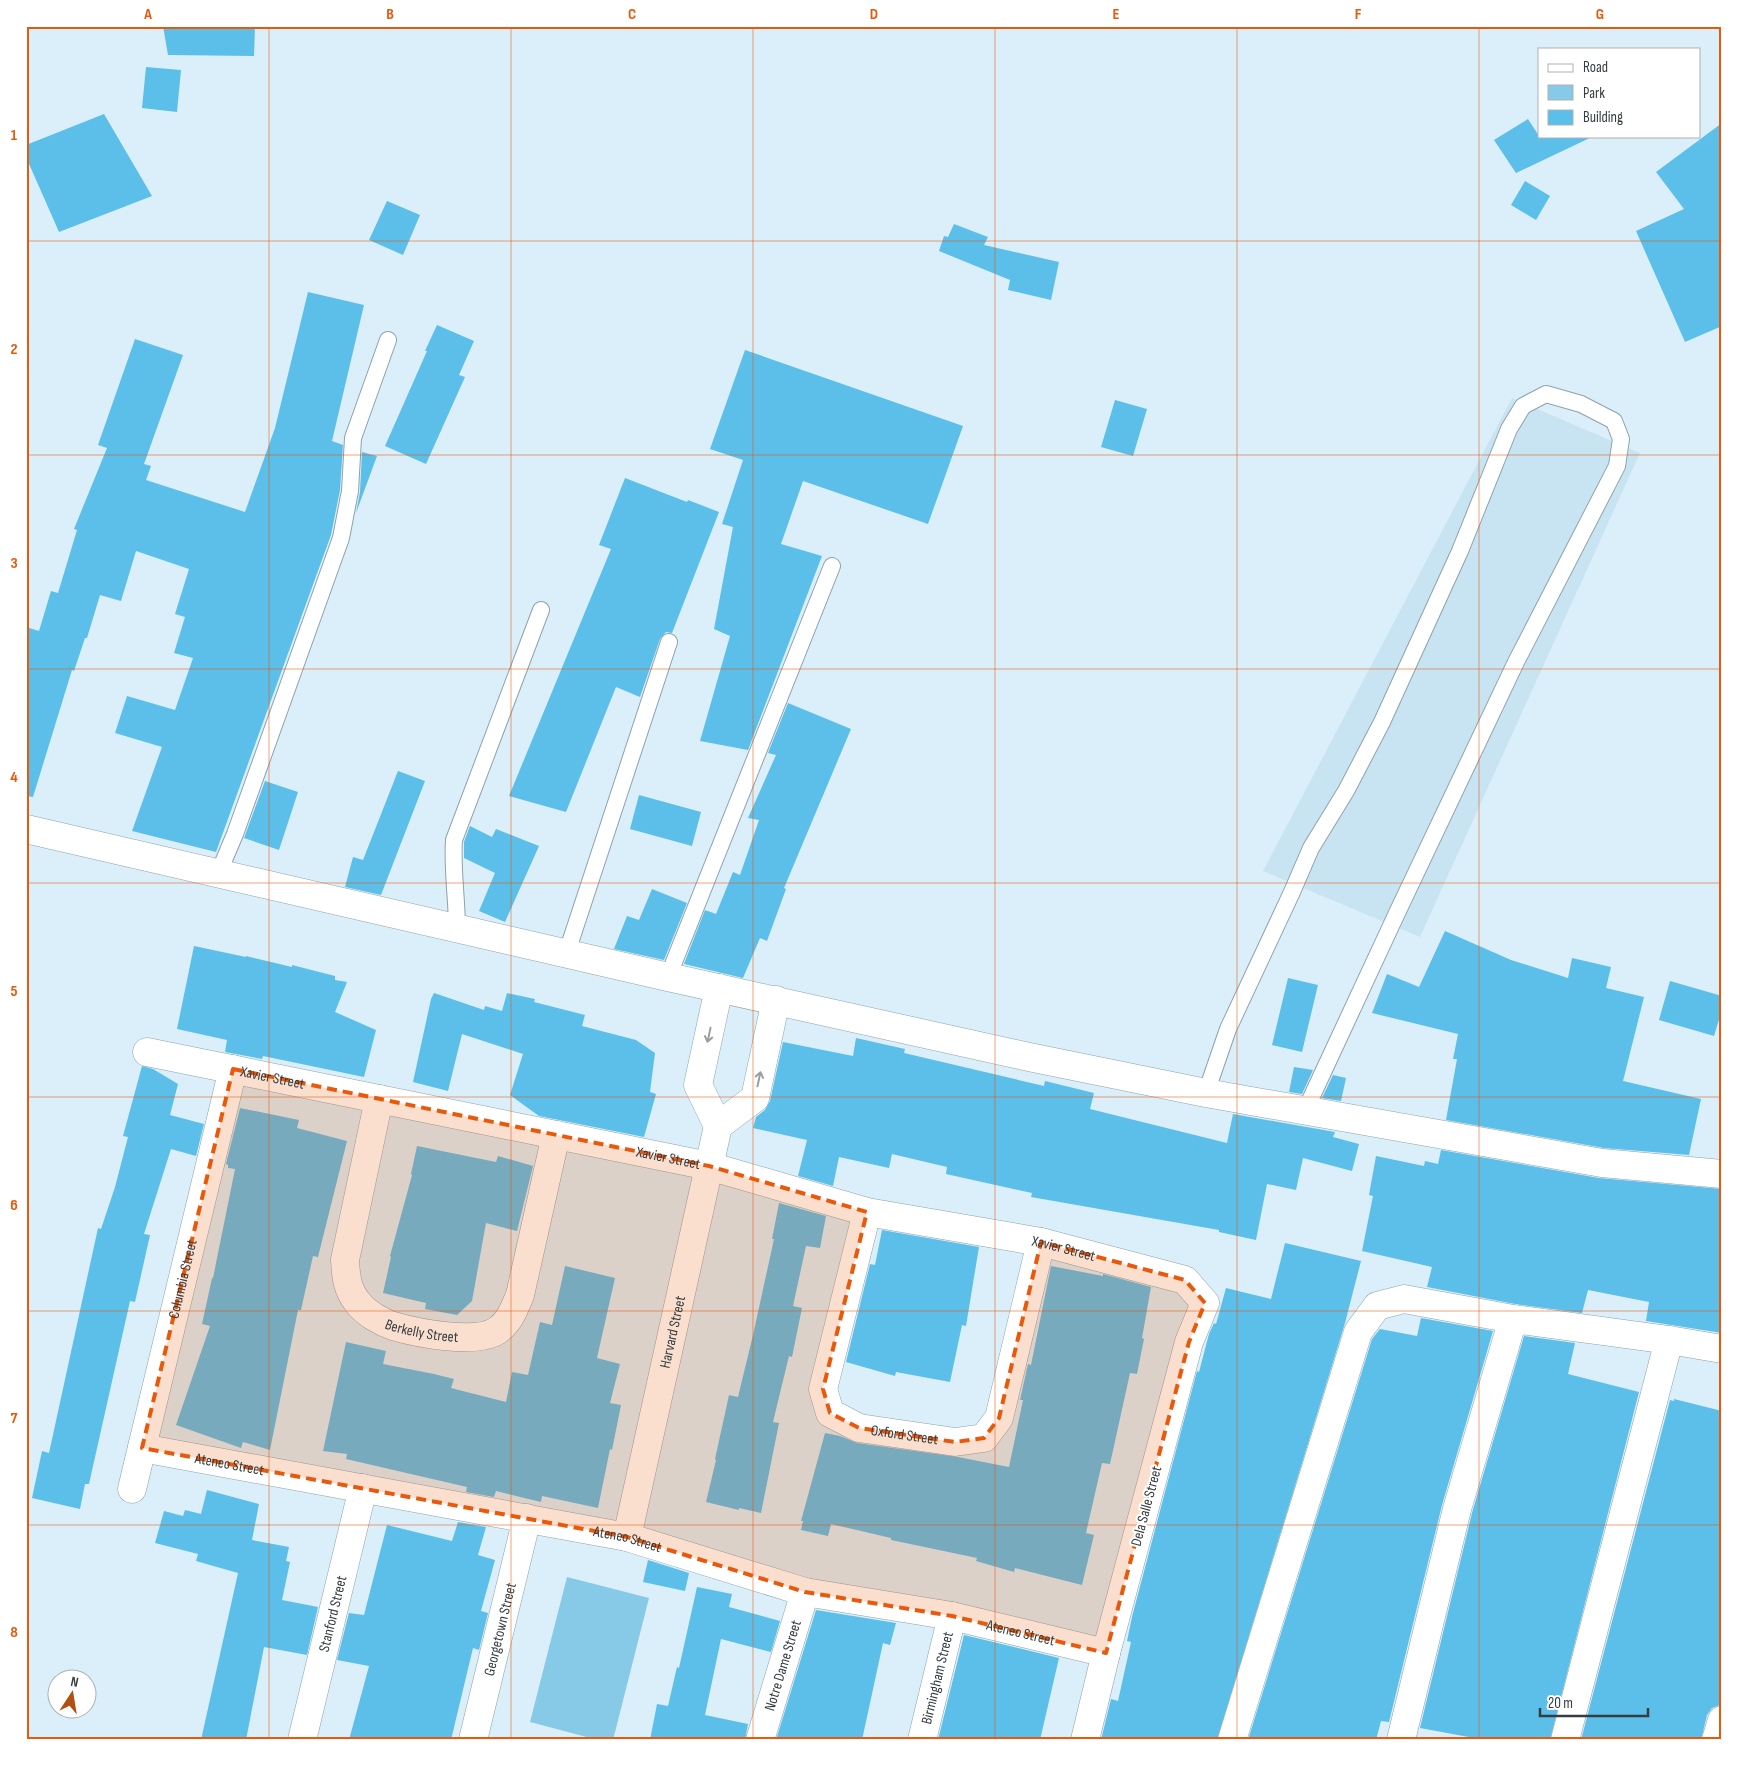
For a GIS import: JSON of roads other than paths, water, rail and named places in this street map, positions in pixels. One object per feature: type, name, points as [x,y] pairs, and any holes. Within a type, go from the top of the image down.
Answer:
[{"type":"street","points":[[26,829],[219,872],[457,929],[567,952],[668,977],[1029,1057],[1206,1093],[1602,1163],[1722,1174]]},
{"type":"street","points":[[719,988],[698,1085],[718,1126],[755,1098],[776,1000]]},
{"type":"street","name":"Xavier Street","points":[[147,1052],[709,1166],[867,1212],[1041,1242],[1185,1280]]},
{"type":"street","name":"Columbia Street","points":[[132,1489],[233,1069]]},
{"type":"street","name":"Berkelly Street","points":[[379,1099],[345,1260],[347,1284],[359,1305],[375,1318],[402,1328],[449,1337],[476,1337],[496,1331],[509,1320],[520,1295],[556,1135]]},
{"type":"street","name":"Harvard Street","points":[[627,1537],[718,1126]]},
{"type":"street","name":"Oxford Street","points":[[867,1212],[823,1389],[830,1413],[859,1428],[955,1442],[984,1438],[999,1418],[1041,1242]]},
{"type":"street","name":"Dela Salle Street","points":[[1085,1740],[1106,1653],[1189,1342],[1205,1303],[1185,1280]]},
{"type":"street","points":[[1232,1740],[1358,1332],[1377,1306],[1404,1299],[1513,1319],[1722,1349]]},
{"type":"street","points":[[1401,1740],[1456,1509],[1513,1319]]},
{"type":"street","points":[[1565,1740],[1669,1340]]},
{"type":"street","name":"Ateneo Street","points":[[142,1448],[627,1537],[805,1592],[952,1616],[1106,1653]]},
{"type":"street","name":"Stanford Street","points":[[302,1740],[363,1488]]},
{"type":"street","name":"Georgetown Street","points":[[473,1740],[527,1518]]},
{"type":"street","name":"Notre Dame Street","points":[[760,1740],[805,1592]]},
{"type":"street","name":"Birmingham Street","points":[[922,1740],[952,1616]]},
{"type":"street","points":[[1716,1740],[1722,1720]]},
{"type":"lane","points":[[219,872],[235,834],[341,538],[350,491],[353,438],[388,340]]},
{"type":"lane","points":[[1206,1093],[1228,1029],[1311,848],[1346,791],[1382,722],[1460,551],[1509,429],[1523,406],[1546,394],[1581,404],[1614,421],[1621,439],[1617,466],[1512,671],[1305,1111]]},
{"type":"lane","points":[[668,977],[832,566]]},
{"type":"lane","points":[[457,929],[457,898],[453,862],[454,840],[541,610]]},
{"type":"lane","points":[[567,952],[669,642]]}]
